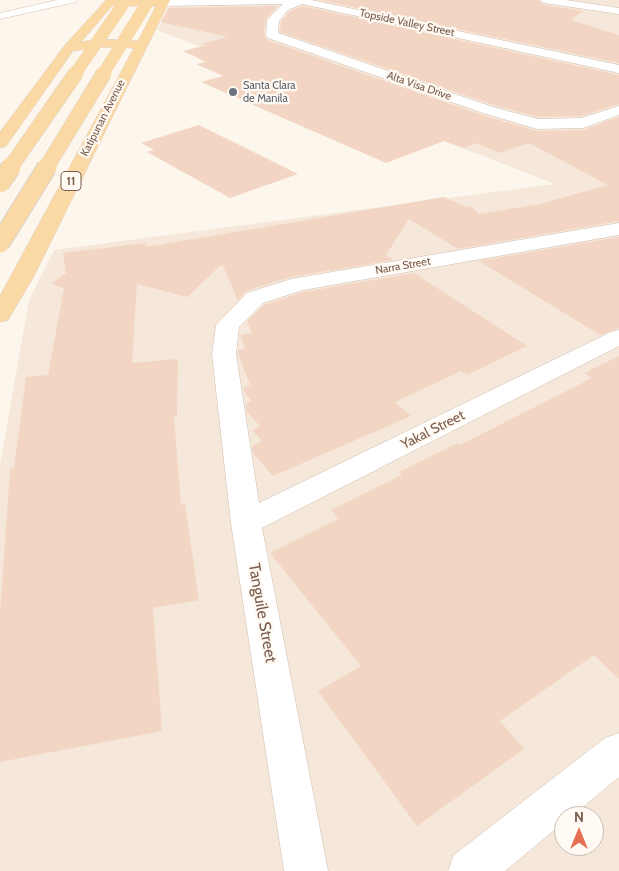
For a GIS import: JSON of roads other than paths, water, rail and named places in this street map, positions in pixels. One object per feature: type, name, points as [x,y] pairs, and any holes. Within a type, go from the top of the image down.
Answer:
[{"type":"main road","points":[[93,19],[97,4],[95,0]]},
{"type":"main road","points":[[0,183],[126,0]]},
{"type":"main road","points":[[0,143],[69,48],[93,19],[111,2],[159,1]]},
{"type":"main road","name":"Katipunan Avenue","points":[[0,315],[23,276],[144,39],[159,1]]},
{"type":"main road","name":"Katipunan Avenue","points":[[0,243],[159,1]]},
{"type":"main road","points":[[80,35],[114,40],[144,39]]},
{"type":"main road","points":[[69,48],[144,39]]},
{"type":"street","points":[[0,16],[72,0]]},
{"type":"street","name":"Topside Valley Street","points":[[159,1],[303,0],[619,69]]},
{"type":"street","name":"Alta Visa Drive","points":[[303,0],[284,8],[278,14],[274,20],[272,35],[488,110],[537,124],[583,123],[619,110]]},
{"type":"street","points":[[544,0],[619,11]]},
{"type":"street","name":"Narra Street","points":[[224,354],[228,325],[255,298],[300,284],[619,230]]},
{"type":"street","name":"Yakal Street","points":[[246,523],[619,337]]},
{"type":"street","name":"Tanguile Street","points":[[224,354],[246,523],[306,871]]},
{"type":"street","points":[[470,871],[619,752]]},
{"type":"place","name":"Santa Clara de Manila","points":[[233,92]]}]
